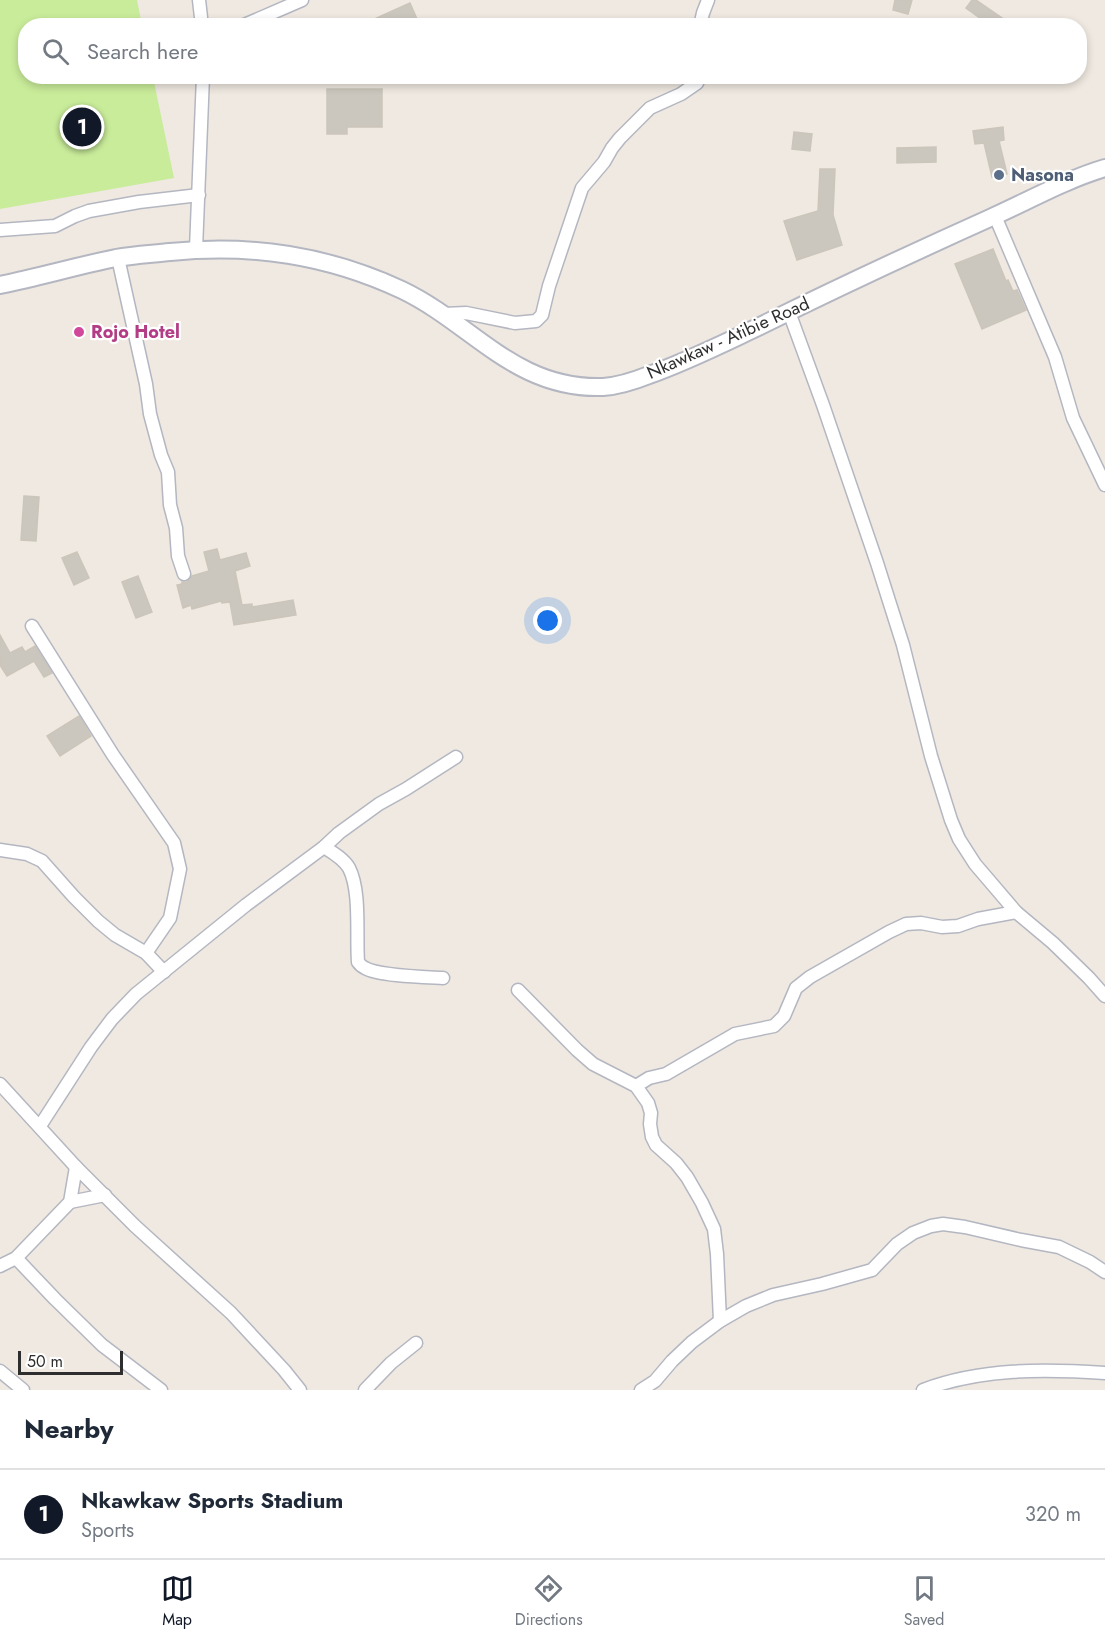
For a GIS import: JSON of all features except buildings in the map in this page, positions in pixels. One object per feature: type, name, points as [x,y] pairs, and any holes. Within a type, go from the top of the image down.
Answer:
[{"type":"main road","name":"Nkawkaw - Atibie Road","points":[[0,285],[118,258],[196,249],[227,249],[296,255],[377,279],[404,292],[444,314],[486,347],[530,373],[576,385],[603,387],[628,383],[696,357],[1050,190],[1105,168]]},
{"type":"street","points":[[199,0],[201,18]]},
{"type":"street","points":[[260,18],[302,0]]},
{"type":"street","points":[[702,18],[708,0]]},
{"type":"street","points":[[196,249],[203,84]]},
{"type":"street","points":[[444,314],[466,313],[515,323],[536,321],[542,315],[552,277],[582,188],[620,138],[650,108],[681,94],[696,84]]},
{"type":"street","points":[[0,230],[55,226],[89,211],[199,195]]},
{"type":"street","points":[[995,216],[1055,357],[1073,418],[1105,485]]},
{"type":"street","points":[[118,258],[146,384],[150,414],[168,472],[178,556],[184,574]]},
{"type":"street","points":[[789,312],[877,563],[903,645],[931,756],[959,839],[975,864],[1016,912],[1053,943],[1105,996]]},
{"type":"street","points":[[32,626],[113,755],[174,843],[180,869],[170,918],[146,953]]},
{"type":"street","points":[[40,1126],[91,1047],[112,1019],[136,994],[339,833],[379,804],[456,757]]},
{"type":"street","points":[[324,847],[348,866],[354,880],[358,962],[362,968],[388,974],[442,978]]},
{"type":"street","points":[[0,850],[27,854],[42,861],[98,921],[115,935],[146,953],[164,972]]},
{"type":"street","points":[[636,1086],[649,1078],[666,1074],[735,1034],[774,1026],[784,1016],[796,988],[810,977],[906,924],[921,922],[942,927],[958,926],[978,919],[1016,912]]},
{"type":"street","points":[[518,990],[593,1064],[636,1086],[648,1103],[651,1113],[652,1137],[656,1145],[676,1163],[687,1177],[714,1229],[720,1321]]},
{"type":"street","points":[[0,1084],[76,1167],[135,1226],[231,1313],[300,1390]]},
{"type":"street","points":[[0,1266],[16,1258],[70,1202],[76,1167]]},
{"type":"street","points":[[70,1202],[105,1196]]},
{"type":"street","points":[[641,1390],[657,1385],[679,1355],[720,1321],[746,1306],[773,1295],[872,1270],[897,1244],[913,1233],[931,1226],[943,1224],[1059,1247],[1105,1272]]},
{"type":"street","points":[[16,1258],[102,1345],[161,1390]]},
{"type":"street","points":[[365,1390],[391,1363],[416,1343]]},
{"type":"street","points":[[0,1371],[23,1390]]},
{"type":"street","points":[[923,1390],[943,1382],[990,1374],[1038,1371],[1105,1373]]},
{"type":"green space","points":[[0,0],[137,0],[141,18],[18,18],[18,84],[154,84],[174,178],[0,209]]},
{"type":"place","name":"Nkawkaw Sports Stadium","points":[[82,127]]},
{"type":"place","name":"Nasona","points":[[999,175]]},
{"type":"place","name":"Rojo Hotel","points":[[79,332]]}]
